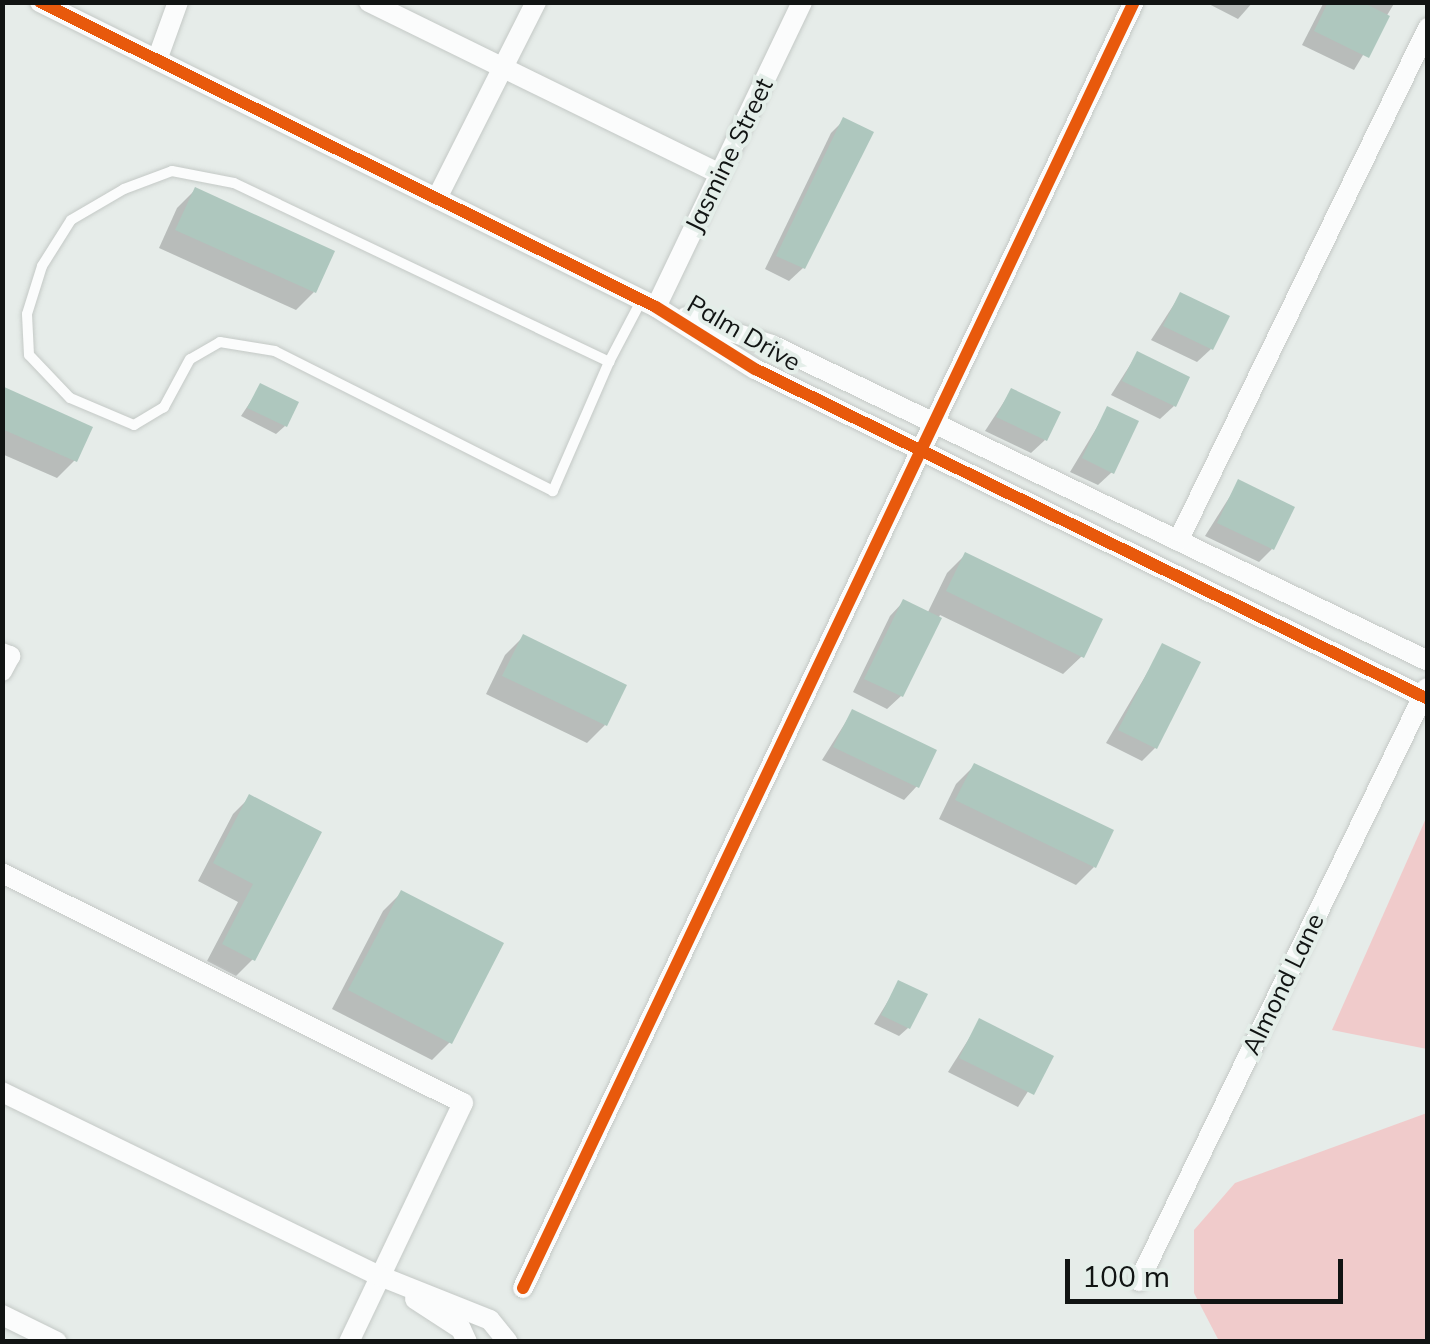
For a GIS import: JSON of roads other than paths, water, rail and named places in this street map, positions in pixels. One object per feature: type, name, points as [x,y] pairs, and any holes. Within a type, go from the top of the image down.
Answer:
[{"type":"street","name":"Palm Drive","points":[[40,2],[649,303],[754,370],[1426,694]]},
{"type":"street","points":[[157,60],[178,2]]},
{"type":"street","points":[[370,2],[720,174]]},
{"type":"street","points":[[436,198],[536,2]]},
{"type":"street","name":"Jasmine Street","points":[[649,303],[720,174],[802,2]]},
{"type":"street","points":[[522,1288],[922,452],[930,421],[1134,2]]},
{"type":"street","points":[[1178,541],[1428,28]]},
{"type":"street","name":"Palm Drive","points":[[649,303],[772,345],[1428,661]]},
{"type":"street","points":[[2,652],[10,656],[2,672]]},
{"type":"street","name":"Almond Lane","points":[[1139,1281],[1426,694]]},
{"type":"street","points":[[2,873],[463,1103],[349,1342]]},
{"type":"street","points":[[2,1092],[380,1276],[490,1320],[508,1342]]},
{"type":"street","points":[[380,1276],[461,1329],[467,1342]]},
{"type":"street","points":[[2,1316],[57,1342]]},
{"type":"lane","points":[[609,362],[234,184],[172,171],[124,189],[72,220],[42,266],[27,314],[29,355],[70,398],[134,425],[164,407],[190,358],[220,342],[275,351],[553,491],[609,362],[649,303]]}]
